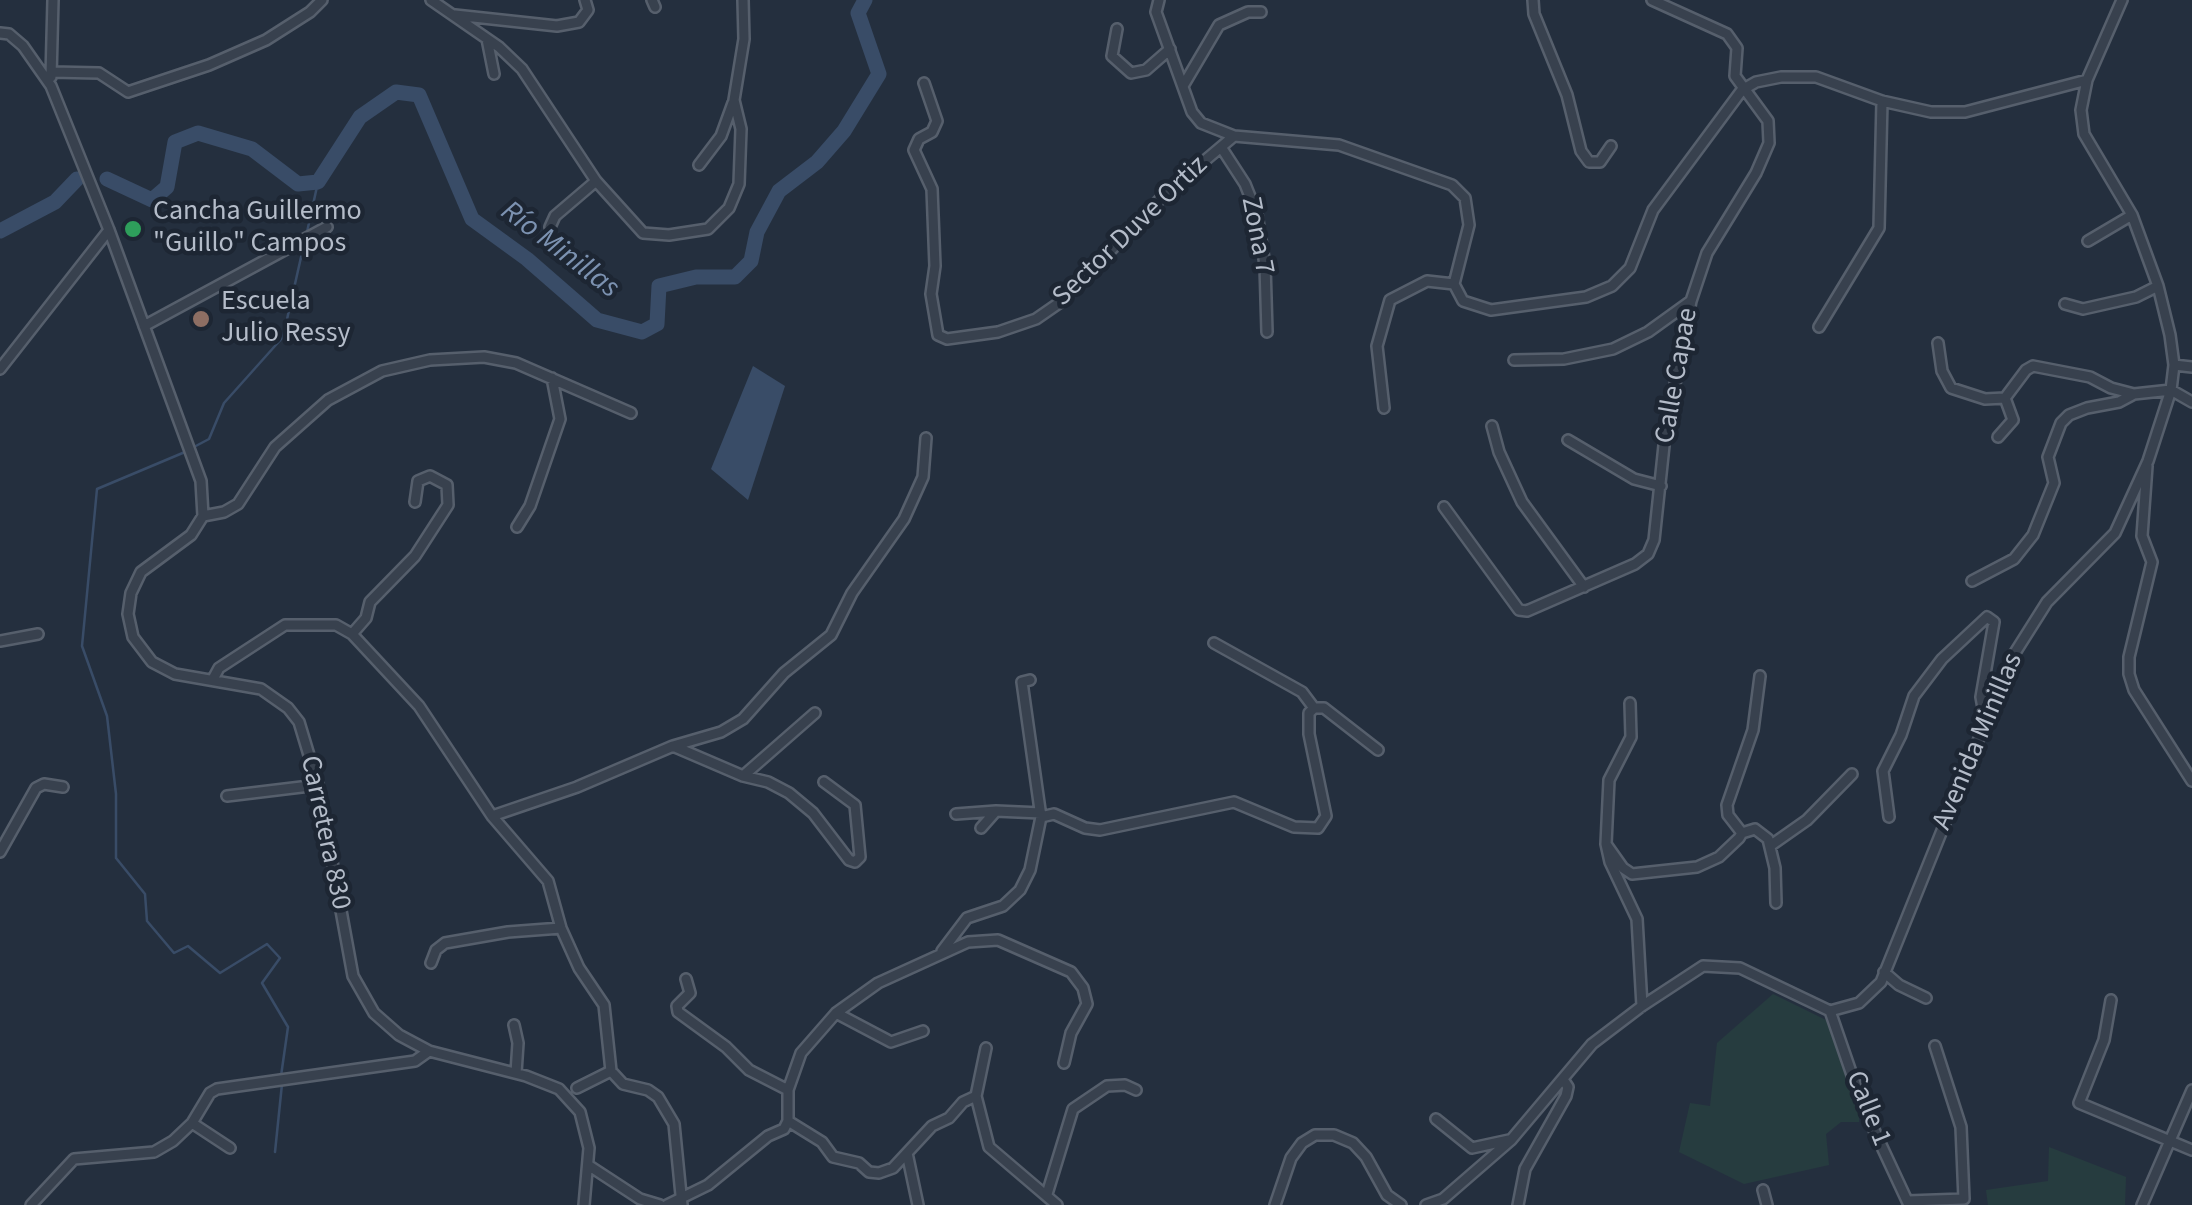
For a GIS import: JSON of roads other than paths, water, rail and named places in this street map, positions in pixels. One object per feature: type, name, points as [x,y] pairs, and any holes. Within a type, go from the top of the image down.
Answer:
[{"type":"street","points":[[51,86],[53,0]]},
{"type":"street","points":[[51,72],[98,73],[128,92],[210,65],[266,40],[322,0]]},
{"type":"street","points":[[431,0],[522,69],[596,181],[643,233],[669,235],[708,228],[729,208],[739,184],[741,129],[734,100]]},
{"type":"street","points":[[452,15],[558,26],[579,22],[588,10],[585,0]]},
{"type":"street","points":[[699,165],[721,136],[734,100],[744,38],[743,0]]},
{"type":"street","points":[[1159,0],[1156,12],[1192,112],[1201,124],[1234,136],[1340,145],[1452,185],[1465,198],[1469,225],[1454,284],[1463,301],[1491,310],[1586,297],[1612,286],[1630,268],[1653,210],[1742,90],[1756,82],[1781,76],[1816,77],[1882,101],[1931,112],[1965,112],[2087,80]]},
{"type":"street","points":[[1533,0],[1534,14],[1567,95],[1581,151],[1589,162],[1600,162],[1611,146]]},
{"type":"street","points":[[1652,0],[1727,34],[1738,48],[1735,76],[1742,90]]},
{"type":"street","name":"Avenida Minillas","points":[[1830,1010],[1859,1003],[1880,982],[2011,659],[2047,602],[2115,533],[2148,460],[2171,390],[2174,365],[2169,321],[2158,286],[2132,215],[2084,134],[2082,110],[2087,80],[2122,0]]},
{"type":"street","points":[[1183,86],[1219,25],[1248,12],[1261,12]]},
{"type":"street","points":[[1117,30],[1112,56],[1131,73],[1146,70],[1170,49]]},
{"type":"street","points":[[0,33],[10,34],[23,46],[51,86],[193,459],[201,482],[203,516]]},
{"type":"street","points":[[487,39],[494,74]]},
{"type":"street","name":"Sector Duve Ortiz","points":[[924,83],[937,121],[914,150],[932,189],[935,268],[931,294],[938,335],[947,339],[998,332],[1036,318],[1062,302],[1164,195],[1234,136]]},
{"type":"street","name":"Calle Capae","points":[[1444,507],[1518,610],[1528,611],[1584,587],[1648,554],[1654,540],[1665,436],[1691,300],[1707,253],[1769,143],[1768,121],[1742,90]]},
{"type":"street","points":[[1820,326],[1879,228],[1882,101]]},
{"type":"street","name":"Zona 7","points":[[1220,147],[1246,184],[1257,214],[1265,266],[1267,332]]},
{"type":"street","points":[[550,227],[555,216],[596,181]]},
{"type":"street","points":[[2088,241],[2132,215]]},
{"type":"street","points":[[144,326],[326,227]]},
{"type":"street","points":[[0,369],[109,230]]},
{"type":"street","points":[[1384,408],[1378,346],[1390,300],[1427,282],[1454,284]]},
{"type":"street","points":[[2064,304],[2083,308],[2136,298],[2158,286]]},
{"type":"street","points":[[1514,360],[1564,360],[1614,350],[1648,332],[1691,300]]},
{"type":"street","points":[[1938,342],[1942,371],[1951,388],[1985,399],[2005,398]]},
{"type":"street","name":"Carretera 830","points":[[584,1205],[589,1148],[580,1112],[558,1090],[516,1073],[428,1051],[399,1035],[374,1013],[353,976],[318,785],[300,722],[261,689],[175,674],[152,662],[133,638],[128,614],[131,593],[141,572],[191,535],[203,516],[224,512],[238,504],[275,447],[328,400],[382,371],[430,360],[484,357],[516,364],[631,414]]},
{"type":"street","points":[[2174,365],[2192,367]]},
{"type":"street","points":[[2005,398],[2026,370],[2034,366],[2090,376],[2111,388],[2134,394],[2171,390],[2192,402]]},
{"type":"street","points":[[517,527],[530,506],[560,418],[552,378]]},
{"type":"street","points":[[1972,581],[2014,559],[2033,535],[2054,483],[2048,457],[2061,423],[2069,415],[2119,402],[2134,394]]},
{"type":"street","points":[[1998,437],[2013,420],[2005,398]]},
{"type":"street","points":[[1492,426],[1499,452],[1522,502],[1584,587]]},
{"type":"street","points":[[492,816],[577,787],[673,746],[721,732],[742,718],[784,673],[831,635],[852,593],[904,519],[923,478],[926,438]]},
{"type":"street","points":[[1568,440],[1634,479],[1661,486]]},
{"type":"street","points":[[2148,460],[2142,536],[2152,562],[2129,657],[2130,674],[2134,690],[2192,781]]},
{"type":"street","points":[[352,634],[366,618],[370,602],[415,556],[440,518],[448,505],[447,484],[430,476],[418,482],[416,502]]},
{"type":"street","points":[[1888,816],[1884,771],[1914,696],[1942,659],[1987,617],[1994,622],[1980,697],[1985,722]]},
{"type":"street","points":[[213,679],[220,668],[284,625],[336,625],[352,634],[419,706],[492,816],[548,881],[561,928],[579,968],[604,1005],[611,1071],[623,1084],[648,1090],[658,1098],[674,1124],[681,1203]]},
{"type":"street","points":[[0,641],[38,634]]},
{"type":"street","points":[[1214,643],[1302,692],[1314,708]]},
{"type":"street","points":[[1742,832],[1728,815],[1727,806],[1753,730],[1760,676]]},
{"type":"street","points":[[940,953],[967,918],[1002,906],[1020,890],[1030,870],[1041,815],[1022,682],[1030,680]]},
{"type":"street","points":[[1630,703],[1631,737],[1609,780],[1606,844],[1610,862],[1637,919],[1642,1006]]},
{"type":"street","points":[[1314,708],[1324,708],[1378,750]]},
{"type":"street","points":[[956,814],[1054,814],[1085,828],[1100,830],[1234,802],[1294,827],[1318,828],[1326,816],[1309,734],[1314,708]]},
{"type":"street","points":[[742,776],[816,713]]},
{"type":"street","points":[[673,746],[789,793],[813,813],[849,860],[855,862],[860,857],[855,805],[824,782]]},
{"type":"street","points":[[1770,846],[1806,820],[1852,774]]},
{"type":"street","points":[[0,852],[36,788],[44,784],[62,787]]},
{"type":"street","points":[[227,796],[318,785]]},
{"type":"street","points":[[981,828],[996,811]]},
{"type":"street","points":[[1606,844],[1632,874],[1697,867],[1718,857],[1742,832],[1762,832],[1776,868],[1776,903]]},
{"type":"street","points":[[431,962],[436,950],[446,943],[561,928]]},
{"type":"street","points":[[588,1165],[640,1199],[663,1205],[681,1203],[768,1136],[784,1129],[788,1121],[788,1090],[801,1053],[836,1013],[878,982],[968,942],[998,940],[1071,972],[1083,988],[1086,1004],[1071,1033],[1064,1064]]},
{"type":"street","points":[[1426,1205],[1443,1200],[1512,1140],[1592,1044],[1702,966],[1740,968],[1830,1010]]},
{"type":"street","points":[[1884,972],[1899,985],[1926,998]]},
{"type":"street","points":[[686,979],[690,993],[677,1006],[678,1012],[726,1047],[749,1070],[788,1090]]},
{"type":"street","points":[[2112,1000],[2104,1040],[2079,1103],[2192,1150]]},
{"type":"street","name":"Calle 1","points":[[1830,1010],[1862,1104],[1908,1203]]},
{"type":"street","points":[[836,1013],[891,1042],[922,1031]]},
{"type":"street","points":[[514,1025],[518,1043],[516,1073]]},
{"type":"street","points":[[1908,1203],[1964,1199],[1961,1126],[1935,1046]]},
{"type":"street","points":[[986,1048],[976,1096],[989,1148],[1058,1205]]},
{"type":"street","points":[[31,1205],[74,1159],[154,1152],[173,1142],[192,1124],[216,1089],[416,1061],[428,1051]]},
{"type":"street","points":[[577,1088],[611,1071]]},
{"type":"street","points":[[1518,1205],[1525,1169],[1566,1096],[1568,1087],[1564,1081]]},
{"type":"street","points":[[1047,1194],[1073,1110],[1107,1086],[1125,1084],[1136,1090]]},
{"type":"street","points":[[2142,1205],[2192,1090]]},
{"type":"street","points":[[788,1121],[822,1142],[833,1157],[859,1162],[870,1172],[879,1173],[893,1168],[932,1126],[976,1096]]},
{"type":"street","points":[[1436,1119],[1472,1148],[1512,1140]]},
{"type":"street","points":[[192,1124],[230,1148]]},
{"type":"street","points":[[1275,1205],[1291,1158],[1302,1143],[1315,1136],[1334,1135],[1354,1144],[1387,1194],[1401,1205]]},
{"type":"street","points":[[907,1153],[918,1205]]},
{"type":"street","points":[[1763,1190],[1767,1205]]},
{"type":"water","points":[[753,366],[785,386],[748,500],[711,469]]},
{"type":"waterway","name":"Río Minillas","points":[[107,179],[152,200],[167,187],[175,142],[198,133],[252,149],[298,184],[318,182],[360,117],[396,92],[419,95],[472,219],[527,259],[597,320],[642,332],[657,324],[659,286],[696,277],[735,277],[751,261],[757,232],[779,191],[817,162],[844,131],[879,74],[858,13],[865,0]]},
{"type":"waterway","name":"Río Minillas","points":[[0,231],[55,202],[77,179]]},
{"type":"waterway","points":[[307,232],[318,182]]},
{"type":"waterway","points":[[192,448],[209,439],[224,403],[283,337],[304,244]]},
{"type":"waterway","points":[[185,452],[97,489],[82,646],[107,716],[116,794],[116,858],[145,894],[147,921],[174,953],[188,946],[220,973],[267,944],[280,958],[262,983],[288,1027],[281,1076]]},
{"type":"waterway","points":[[275,1152],[282,1084]]},
{"type":"place","name":"Cancha Guillermo \"Guillo\" Campos","points":[[133,229]]},
{"type":"place","name":"Escuela Julio Ressy","points":[[201,319]]}]
